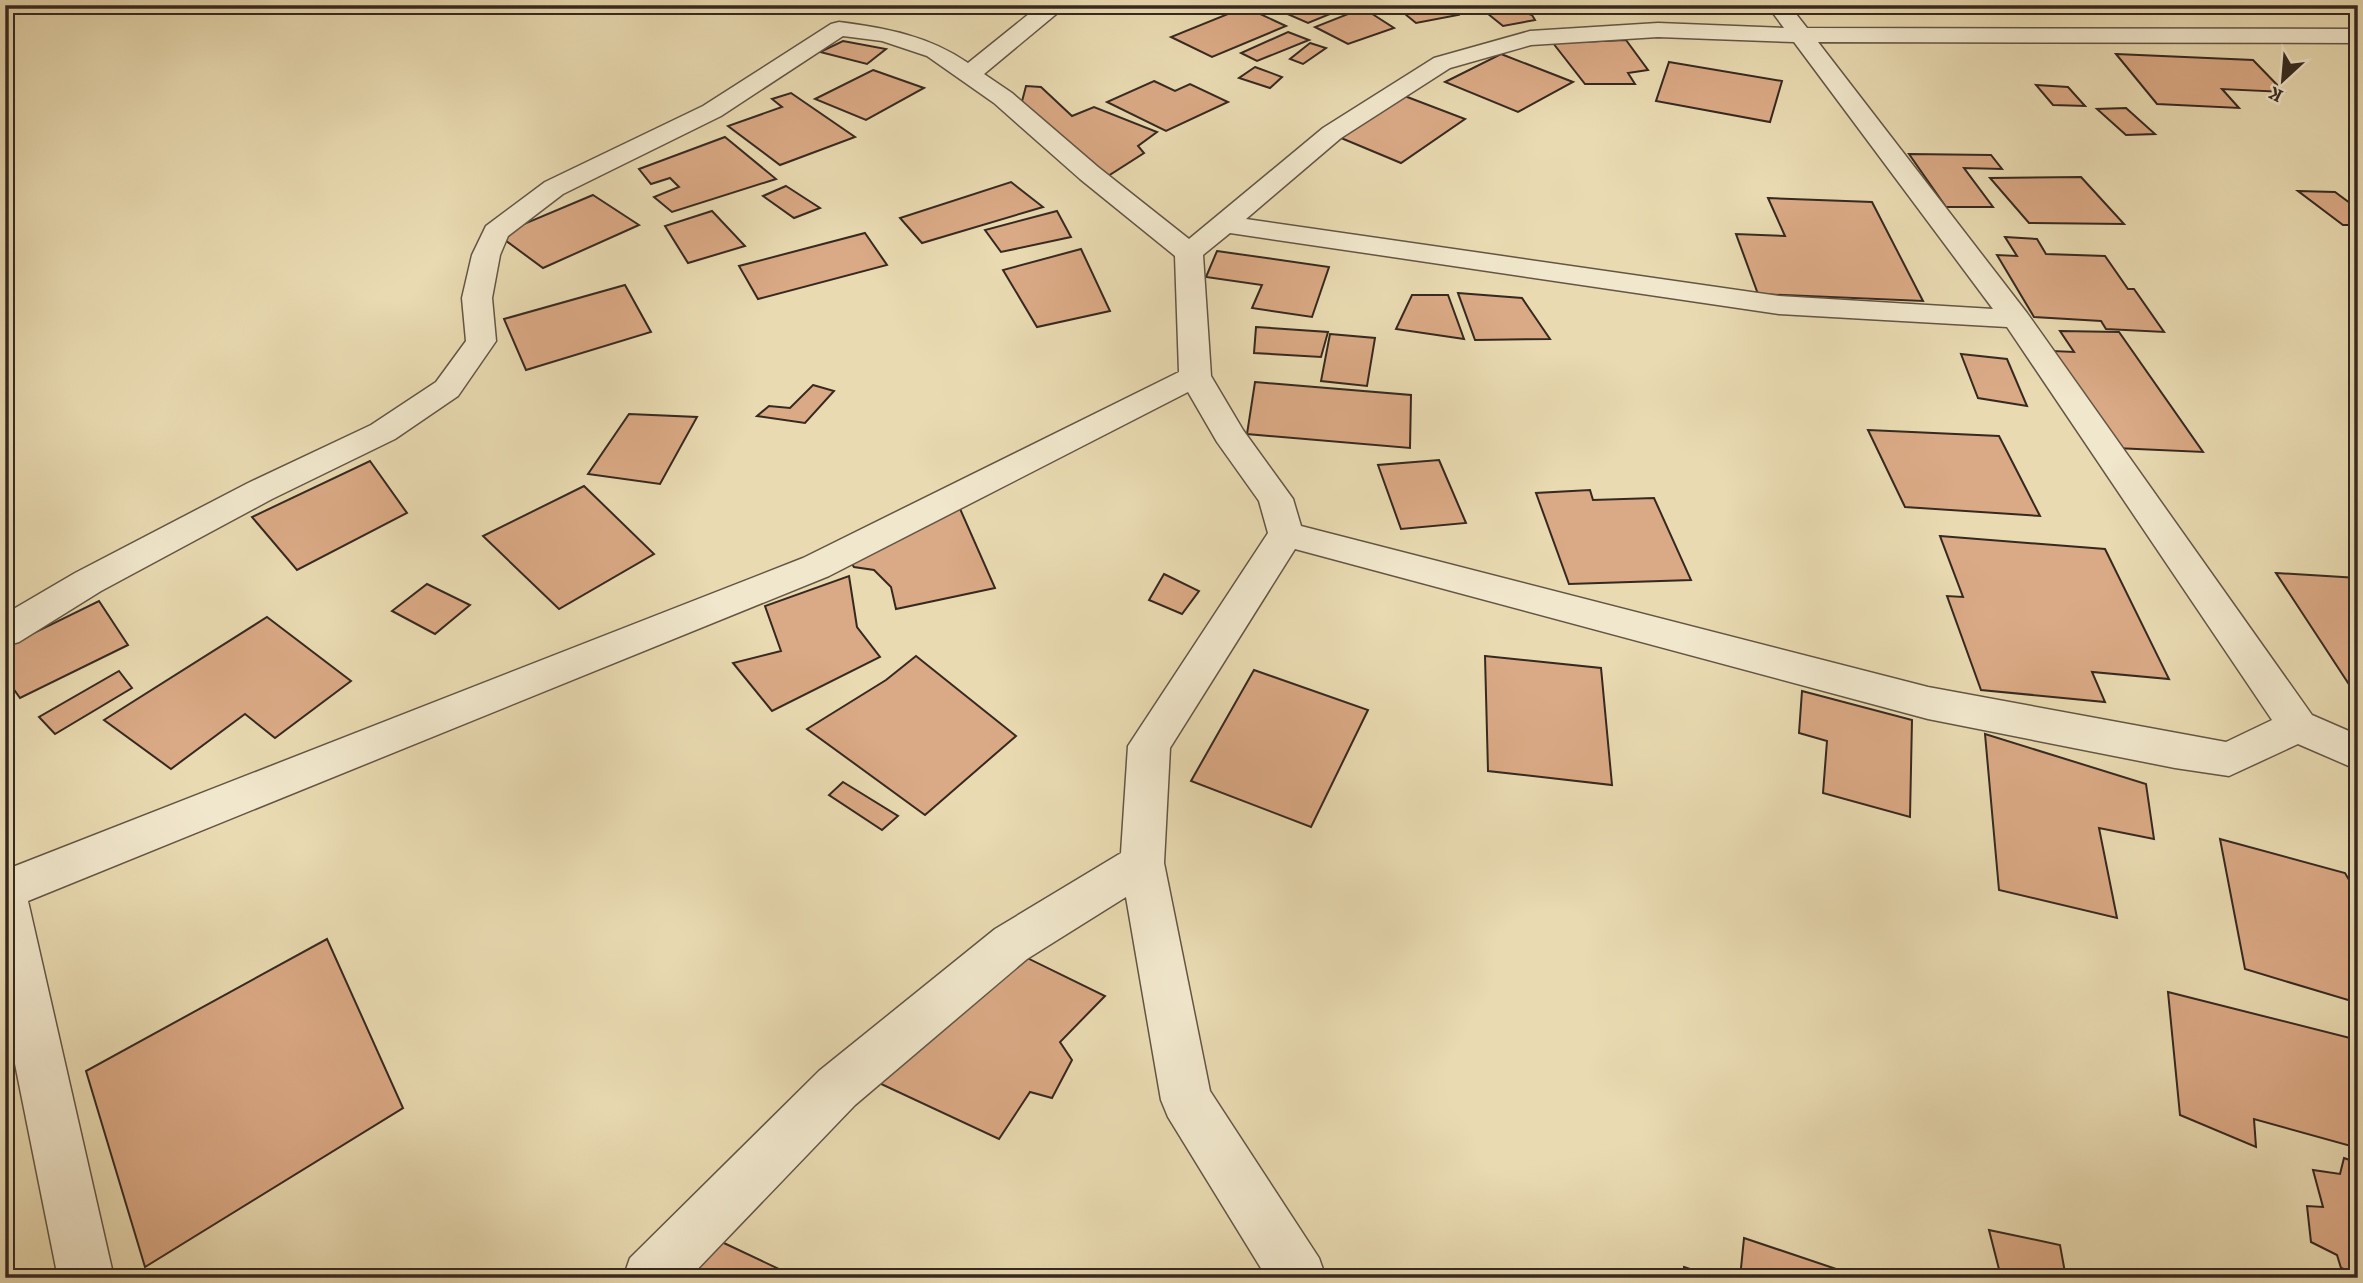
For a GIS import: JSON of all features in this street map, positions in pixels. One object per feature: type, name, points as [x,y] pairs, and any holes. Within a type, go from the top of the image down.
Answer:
[{"type":"street","points":[[969,74],[1037,16],[1056,5]]},
{"type":"street","points":[[1778,5],[2016,319],[2298,726],[2358,754]]},
{"type":"street","points":[[5,632],[100,576],[260,491],[383,432],[447,389],[481,341],[477,298],[486,255],[496,232],[554,188],[712,111],[839,29],[885,35],[935,51],[1003,98],[1089,173],[1189,253],[1195,376],[1229,435],[1276,499],[1286,534],[1149,746],[1142,863],[1186,1100],[1299,1278]]},
{"type":"street","points":[[1189,253],[1332,133],[1442,63],[1530,38],[1658,30],[1800,34],[2358,36]]},
{"type":"street","points":[[1224,223],[1779,305],[2016,319]]},
{"type":"street","points":[[5,890],[816,567],[1195,376]]},
{"type":"street","points":[[1286,534],[1928,703],[2175,751],[2229,759],[2298,726]]},
{"type":"street","points":[[650,1278],[837,1088],[1011,944],[1142,863]]},
{"type":"street","points":[[5,900],[86,1278]]},
{"type":"building","points":[[1267,5],[1352,5],[1308,23]]},
{"type":"building","points":[[1394,5],[1445,5],[1458,15],[1416,23]]},
{"type":"building","points":[[1477,5],[1499,5],[1532,15],[1535,20],[1503,26]]},
{"type":"building","points":[[1802,5],[1855,5],[1860,12],[1805,9]]},
{"type":"building","points":[[1245,7],[1286,26],[1212,57],[1171,37]]},
{"type":"building","points":[[1363,8],[1394,28],[1348,44],[1315,27]]},
{"type":"building","points":[[1288,32],[1309,40],[1257,61],[1241,53]]},
{"type":"building","points":[[1626,40],[1648,70],[1628,73],[1635,84],[1585,84],[1553,43]]},
{"type":"building","points":[[843,41],[886,49],[867,64],[820,52]]},
{"type":"building","points":[[1310,43],[1326,48],[1303,64],[1290,59]]},
{"type":"building","points":[[1501,54],[1573,82],[1518,112],[1445,82]]},
{"type":"building","points":[[2116,54],[2253,60],[2284,92],[2222,89],[2239,108],[2157,104]]},
{"type":"building","points":[[1669,62],[1782,81],[1770,122],[1656,101]]},
{"type":"building","points":[[1255,67],[1282,77],[1270,88],[1239,78]]},
{"type":"building","points":[[873,70],[924,88],[866,120],[815,99]]},
{"type":"building","points":[[1154,81],[1175,91],[1190,84],[1228,102],[1166,131],[1107,102]]},
{"type":"building","points":[[2036,85],[2068,87],[2085,106],[2053,105]]},
{"type":"building","points":[[1026,86],[1041,87],[1072,116],[1094,107],[1157,132],[1138,146],[1144,153],[1108,176],[1020,109]]},
{"type":"building","points":[[791,93],[855,137],[780,165],[728,126],[782,107],[772,99]]},
{"type":"building","points":[[1402,95],[1465,119],[1401,163],[1341,138]]},
{"type":"building","points":[[2126,108],[2155,134],[2126,135],[2097,109]]},
{"type":"building","points":[[725,137],[776,179],[672,212],[654,197],[679,187],[670,178],[651,184],[639,169]]},
{"type":"building","points":[[1909,154],[1991,155],[2002,169],[1964,168],[1993,207],[1946,207]]},
{"type":"building","points":[[2081,177],[2124,224],[2029,223],[1990,178]]},
{"type":"building","points":[[1011,182],[1043,207],[922,243],[900,218]]},
{"type":"building","points":[[786,186],[820,208],[794,218],[763,196]]},
{"type":"building","points":[[2298,191],[2335,192],[2358,209],[2358,225],[2343,225]]},
{"type":"building","points":[[593,195],[639,225],[543,268],[498,235]]},
{"type":"building","points":[[1768,198],[1872,202],[1923,301],[1758,294],[1736,234],[1785,236]]},
{"type":"building","points":[[712,211],[745,246],[688,263],[665,226]]},
{"type":"building","points":[[1057,211],[1071,237],[1001,252],[985,230]]},
{"type":"building","points":[[865,233],[887,265],[758,299],[739,266]]},
{"type":"building","points":[[2005,237],[2037,239],[2046,254],[2105,256],[2128,289],[2134,289],[2164,332],[2106,329],[2101,321],[2034,317],[1997,255],[2017,256]]},
{"type":"building","points":[[1081,249],[1110,311],[1037,327],[1003,270]]},
{"type":"building","points":[[1217,251],[1329,267],[1312,317],[1252,308],[1262,285],[1206,277]]},
{"type":"building","points":[[625,285],[651,332],[526,370],[504,319]]},
{"type":"building","points":[[1458,293],[1522,298],[1550,339],[1475,340]]},
{"type":"building","points":[[1412,295],[1448,295],[1464,339],[1396,329]]},
{"type":"building","points":[[1256,327],[1328,332],[1321,357],[1254,353]]},
{"type":"building","points":[[2060,331],[2119,332],[2203,452],[2115,448],[2053,351],[2074,352]]},
{"type":"building","points":[[1330,334],[1375,338],[1367,386],[1321,381]]},
{"type":"building","points":[[1961,354],[2007,359],[2027,406],[1978,398]]},
{"type":"building","points":[[1255,382],[1411,395],[1410,448],[1247,434]]},
{"type":"building","points":[[813,385],[834,391],[805,423],[757,416],[769,406],[790,408]]},
{"type":"building","points":[[629,414],[697,417],[660,484],[588,474]]},
{"type":"building","points":[[1868,430],[1999,436],[2040,516],[1905,507]]},
{"type":"building","points":[[1439,460],[1466,523],[1401,529],[1378,465]]},
{"type":"building","points":[[370,461],[407,513],[297,570],[252,517]]},
{"type":"building","points":[[584,486],[654,554],[559,609],[483,536]]},
{"type":"building","points":[[1590,490],[1593,500],[1654,498],[1691,580],[1569,584],[1536,493]]},
{"type":"building","points":[[957,502],[995,588],[896,609],[891,587],[874,570],[854,567],[846,555]]},
{"type":"building","points":[[1940,536],[2105,549],[2169,679],[2092,672],[2105,702],[1981,690],[1947,596],[1963,597]]},
{"type":"building","points":[[2276,573],[2358,578],[2358,692],[2354,692]]},
{"type":"building","points":[[1164,574],[1199,591],[1182,614],[1149,600]]},
{"type":"building","points":[[849,576],[857,627],[880,657],[772,711],[733,663],[781,651],[765,606]]},
{"type":"building","points":[[427,584],[470,605],[435,634],[392,611]]},
{"type":"building","points":[[99,601],[128,645],[20,698],[5,677],[5,647]]},
{"type":"building","points":[[267,617],[351,681],[275,738],[245,714],[171,769],[104,720]]},
{"type":"building","points":[[916,656],[1016,736],[925,815],[807,729],[886,680]]},
{"type":"building","points":[[1485,656],[1601,668],[1612,785],[1488,771]]},
{"type":"building","points":[[1254,670],[1368,710],[1311,827],[1191,781]]},
{"type":"building","points":[[119,671],[132,688],[55,734],[39,717]]},
{"type":"building","points":[[1802,691],[1912,720],[1910,817],[1823,793],[1827,741],[1799,733]]},
{"type":"building","points":[[1985,734],[2146,784],[2154,839],[2099,828],[2117,918],[1999,890]]},
{"type":"building","points":[[843,782],[898,816],[882,830],[829,795]]},
{"type":"building","points":[[2220,839],[2345,873],[2358,895],[2358,1003],[2245,969]]},
{"type":"building","points":[[327,939],[403,1108],[145,1267],[86,1071]]},
{"type":"building","points":[[1015,952],[1105,996],[1060,1042],[1072,1060],[1052,1098],[1030,1092],[999,1139],[864,1076]]},
{"type":"building","points":[[2168,992],[2358,1040],[2358,1148],[2254,1119],[2256,1147],[2180,1115]]},
{"type":"building","points":[[2344,1158],[2358,1163],[2358,1274],[2341,1268],[2337,1255],[2311,1242],[2307,1206],[2323,1207],[2313,1170],[2340,1174]]},
{"type":"building","points":[[1989,1230],[2060,1245],[2066,1278],[2001,1277]]},
{"type":"building","points":[[709,1236],[798,1278],[663,1278]]},
{"type":"building","points":[[1744,1238],[1863,1278],[1740,1278]]},
{"type":"building","points":[[1684,1267],[1717,1278],[1683,1278]]}]
